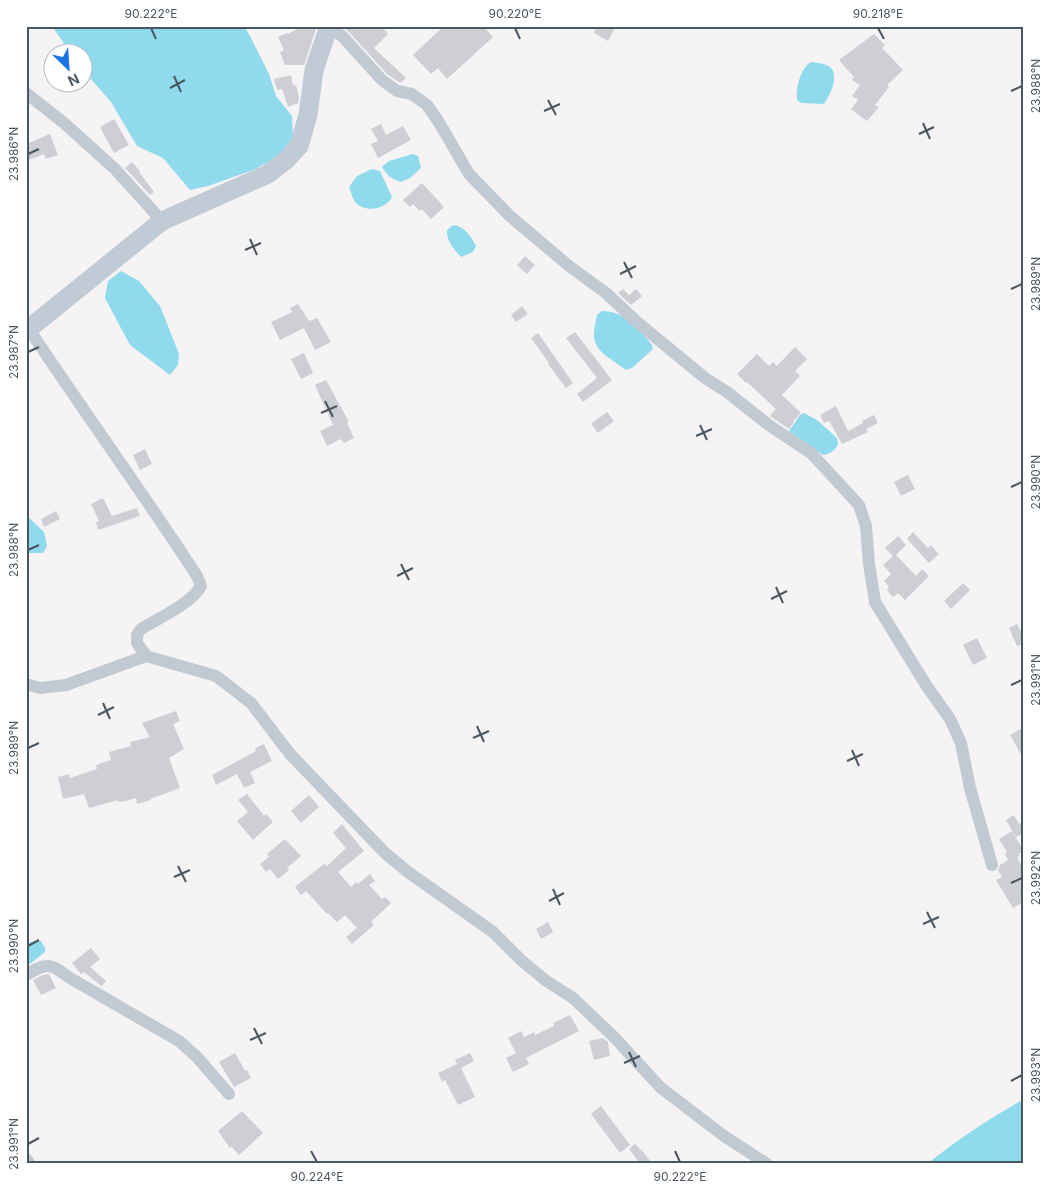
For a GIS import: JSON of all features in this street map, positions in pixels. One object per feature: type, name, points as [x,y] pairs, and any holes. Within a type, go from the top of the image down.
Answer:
[{"type":"street","points":[[146,656],[137,643],[137,635],[142,629],[197,592],[201,586],[198,576],[28,330],[162,221],[268,174],[286,160],[299,146],[308,115],[314,70],[328,27],[343,37],[382,80],[397,91],[412,94],[427,105],[469,174],[510,216],[569,266],[606,293],[637,322],[705,378],[727,392],[770,426],[811,453],[859,505],[866,526],[875,602],[921,678],[950,719],[961,743],[970,788],[992,865]]},
{"type":"street","points":[[26,93],[70,128],[115,169],[162,221]]},
{"type":"street","points":[[26,684],[40,688],[66,685],[146,656],[216,676],[251,703],[290,754],[385,854],[493,932],[539,975],[573,998],[634,1058],[661,1088],[724,1136],[767,1164]]},
{"type":"street","points":[[26,975],[42,965],[54,967],[76,982],[179,1042],[197,1057],[229,1094]]},
{"type":"street","points":[[26,1159],[30,1164]]},
{"type":"water","points":[[50,26],[244,26],[269,74],[276,96],[292,116],[293,136],[282,155],[253,170],[208,186],[190,190],[163,158],[137,146],[111,102],[92,80],[92,42],[63,42]]},
{"type":"water","points":[[811,62],[826,65],[833,71],[833,86],[824,104],[801,103],[797,100],[800,79],[804,69]]},
{"type":"water","points":[[413,154],[418,156],[421,168],[410,178],[401,182],[390,177],[382,167],[389,161]]},
{"type":"water","points":[[372,169],[380,171],[392,197],[385,205],[369,209],[355,202],[349,187],[357,176]]},
{"type":"water","points":[[453,225],[461,227],[470,236],[476,246],[473,252],[461,257],[453,248],[449,241],[447,230]]},
{"type":"water","points":[[121,271],[139,281],[160,306],[179,354],[178,365],[170,375],[130,345],[105,298],[108,281]]},
{"type":"water","points":[[602,311],[624,317],[637,327],[652,345],[653,349],[632,368],[626,370],[603,353],[596,344],[594,334],[597,315]]},
{"type":"water","points":[[804,413],[817,420],[837,438],[838,445],[832,452],[823,455],[789,431],[800,415]]},
{"type":"water","points":[[26,515],[44,532],[47,546],[43,553],[26,553]]},
{"type":"water","points":[[41,941],[45,952],[26,967],[26,944]]},
{"type":"water","points":[[1024,1099],[1024,1164],[927,1164],[974,1129]]},
{"type":"building","points":[[303,26],[314,26],[316,29],[304,65],[285,65],[280,52],[284,50],[278,37]]},
{"type":"building","points":[[342,26],[381,26],[388,34],[374,48],[406,78],[400,83],[387,74]]},
{"type":"building","points":[[444,26],[483,26],[493,37],[447,79],[438,68],[431,74],[413,55]]},
{"type":"building","points":[[597,26],[616,26],[608,41],[594,33]]},
{"type":"building","points":[[874,34],[885,45],[882,48],[903,70],[887,85],[889,87],[875,105],[879,107],[867,121],[851,109],[858,100],[852,96],[860,85],[852,80],[854,77],[839,60]]},
{"type":"building","points":[[291,75],[293,86],[296,85],[299,97],[298,103],[288,107],[282,89],[277,90],[274,79]]},
{"type":"building","points":[[114,119],[129,145],[114,153],[100,127]]},
{"type":"building","points":[[381,124],[386,135],[403,126],[411,140],[378,158],[371,144],[378,141],[371,129]]},
{"type":"building","points":[[50,134],[58,155],[46,159],[44,154],[26,161],[26,144]]},
{"type":"building","points":[[132,162],[154,192],[150,195],[125,168]]},
{"type":"building","points":[[422,183],[444,207],[431,219],[422,209],[420,211],[413,204],[410,207],[403,200]]},
{"type":"building","points":[[525,256],[535,265],[527,274],[517,265]]},
{"type":"building","points":[[623,289],[629,295],[636,289],[642,296],[631,305],[618,293]]},
{"type":"building","points":[[298,304],[309,321],[317,318],[331,342],[315,350],[304,328],[280,340],[271,322],[292,312],[290,308]]},
{"type":"building","points":[[522,306],[528,314],[516,322],[511,315]]},
{"type":"building","points":[[575,332],[612,380],[583,402],[577,394],[597,378],[566,338]]},
{"type":"building","points":[[538,333],[573,383],[566,388],[531,338]]},
{"type":"building","points":[[795,347],[807,359],[795,371],[800,376],[782,395],[801,413],[793,421],[789,429],[770,416],[776,409],[737,374],[757,354],[769,366],[773,362],[777,366]]},
{"type":"building","points":[[304,353],[313,373],[301,379],[291,359]]},
{"type":"building","points":[[326,380],[349,422],[347,423],[354,438],[344,443],[341,439],[327,446],[320,431],[333,425],[315,385]]},
{"type":"building","points":[[836,406],[848,431],[874,415],[878,423],[866,429],[868,432],[842,444],[829,421],[824,423],[820,415]]},
{"type":"building","points":[[607,412],[614,421],[598,433],[591,424]]},
{"type":"building","points":[[145,449],[152,464],[140,470],[133,455]]},
{"type":"building","points":[[908,475],[915,489],[901,496],[894,482]]},
{"type":"building","points":[[103,498],[112,516],[137,508],[140,516],[98,530],[96,522],[99,521],[91,504]]},
{"type":"building","points":[[56,511],[60,519],[44,527],[41,519]]},
{"type":"building","points":[[913,532],[928,548],[931,545],[939,554],[929,563],[907,539]]},
{"type":"building","points":[[898,536],[906,545],[896,555],[916,576],[922,569],[929,576],[905,600],[898,593],[893,597],[887,590],[889,587],[884,581],[891,574],[883,565],[893,556],[885,548]]},
{"type":"building","points":[[963,583],[970,590],[951,609],[944,601]]},
{"type":"building","points":[[1017,624],[1024,637],[1024,643],[1017,646],[1009,628]]},
{"type":"building","points":[[977,638],[987,658],[973,665],[963,645]]},
{"type":"building","points":[[176,711],[180,721],[173,724],[184,749],[169,758],[180,788],[137,804],[136,798],[118,802],[118,800],[89,808],[84,794],[63,799],[58,777],[69,774],[70,778],[97,769],[96,765],[111,760],[109,752],[131,746],[130,742],[150,737],[142,723]]},
{"type":"building","points":[[1024,727],[1024,760],[1010,735]]},
{"type":"building","points":[[264,744],[272,761],[250,772],[255,783],[244,788],[237,774],[216,785],[212,775],[256,751],[255,748]]},
{"type":"building","points":[[247,794],[264,816],[266,814],[273,822],[253,840],[237,821],[248,812],[238,800]]},
{"type":"building","points":[[309,795],[319,807],[301,823],[291,811]]},
{"type":"building","points":[[1014,815],[1019,824],[1024,821],[1024,833],[1016,837],[1006,820]]},
{"type":"building","points":[[342,824],[364,851],[338,872],[351,887],[370,874],[375,881],[369,885],[382,899],[385,897],[391,903],[371,922],[374,925],[352,944],[346,937],[357,928],[345,915],[337,922],[306,891],[301,895],[295,887],[324,864],[327,866],[346,848],[333,833]]},
{"type":"building","points":[[1012,831],[1024,851],[1018,854],[1020,856],[1017,857],[1024,870],[1024,902],[1013,908],[996,880],[1002,877],[998,870],[1000,865],[1008,860],[1005,854],[1007,852],[999,839]]},
{"type":"building","points":[[285,839],[301,856],[278,879],[270,869],[266,872],[260,864],[269,857],[267,854]]},
{"type":"building","points":[[548,922],[553,932],[541,939],[536,929]]},
{"type":"building","points":[[91,948],[100,959],[90,967],[106,981],[101,986],[84,972],[81,974],[72,963]]},
{"type":"building","points":[[49,974],[56,988],[41,995],[33,980]]},
{"type":"building","points":[[570,1015],[579,1031],[526,1058],[529,1064],[513,1072],[506,1058],[516,1053],[508,1038],[521,1031],[524,1037],[534,1032],[535,1035],[554,1026],[553,1023]]},
{"type":"building","points":[[603,1038],[608,1042],[610,1056],[594,1060],[589,1041]]},
{"type":"building","points":[[235,1053],[251,1078],[234,1087],[219,1062]]},
{"type":"building","points":[[470,1053],[474,1061],[461,1068],[475,1097],[458,1105],[445,1080],[442,1082],[438,1073],[457,1064],[455,1060]]},
{"type":"building","points":[[601,1106],[630,1145],[620,1153],[591,1114]]},
{"type":"building","points":[[242,1111],[263,1133],[239,1155],[232,1147],[230,1148],[218,1131]]},
{"type":"building","points":[[635,1144],[653,1164],[642,1164],[638,1161],[629,1149]]}]
